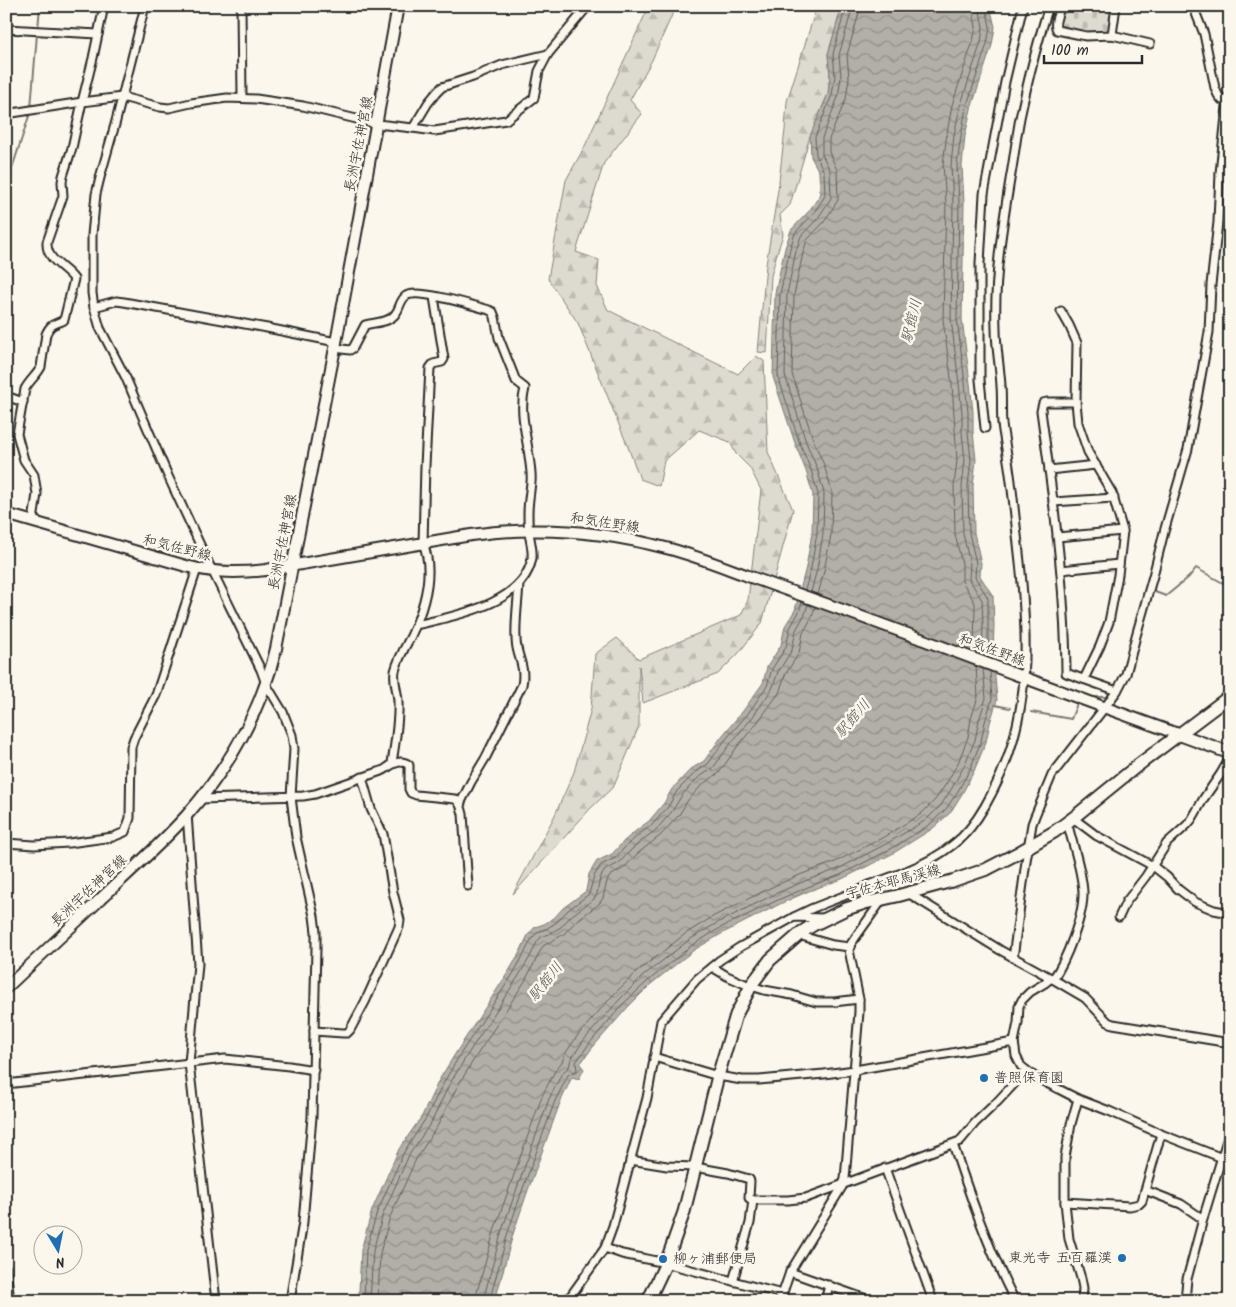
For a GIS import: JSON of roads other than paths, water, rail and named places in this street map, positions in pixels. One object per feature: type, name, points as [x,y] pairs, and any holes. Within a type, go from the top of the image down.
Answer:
[{"type":"main road","name":"長洲宇佐神宮線","points":[[6,988],[130,871],[200,799],[221,771],[240,739],[266,684],[276,649],[398,6]]},
{"type":"main road","name":"和気佐野線","points":[[6,514],[197,569],[212,571],[256,571],[480,534],[561,531],[645,543],[708,561],[1178,734]]},
{"type":"main road","name":"宇佐本耶馬渓線","points":[[648,1301],[666,1263],[684,1212],[718,1076],[736,1015],[758,974],[770,960],[798,935],[827,918],[855,906],[952,881],[978,872],[1028,847],[1069,821],[1178,734],[1230,696]]},
{"type":"main road","points":[[1178,734],[1230,753]]},
{"type":"street","points":[[33,521],[37,494],[34,475],[24,460],[17,434],[25,389],[41,367],[48,330],[52,324],[64,320],[74,279],[59,266],[46,248],[63,196],[63,176],[72,148],[104,6]]},
{"type":"street","points":[[145,6],[96,194],[92,235],[94,306],[100,328],[133,394],[212,571],[261,670],[266,684],[283,712],[292,734],[294,749],[292,797],[296,837],[316,932],[312,1117],[303,1222],[290,1301]]},
{"type":"street","points":[[240,6],[242,98]]},
{"type":"street","points":[[6,114],[122,97],[169,108],[218,99],[256,98],[303,106],[377,124],[434,131],[506,120],[534,98],[539,70],[548,54],[588,6]]},
{"type":"street","points":[[985,428],[980,380],[980,263],[984,194],[1005,82],[1023,6]]},
{"type":"street","points":[[567,1301],[605,1248],[613,1226],[647,1098],[660,1021],[685,992],[720,960],[740,946],[812,908],[906,872],[944,852],[964,835],[975,822],[999,780],[1008,759],[1018,729],[1023,676],[1024,601],[1002,424],[1001,385],[997,353],[996,296],[999,250],[1019,121],[1049,6]]},
{"type":"street","points":[[1061,6],[1055,25],[1057,30],[1086,36],[1112,35],[1150,44]]},
{"type":"street","points":[[1112,35],[1116,6]]},
{"type":"street","points":[[1193,6],[1207,46],[1214,88],[1222,100],[1229,99]]},
{"type":"street","points":[[6,29],[98,34]]},
{"type":"street","points":[[413,128],[428,103],[442,88],[502,65],[548,54]]},
{"type":"street","points":[[1013,958],[1032,824],[1052,775],[1117,691],[1126,674],[1188,449],[1209,332],[1220,173],[1230,94]]},
{"type":"street","points":[[1220,173],[1230,176]]},
{"type":"street","points":[[94,306],[116,301],[124,302],[258,326],[350,350],[353,348],[365,325],[393,317],[404,298],[408,295],[458,301],[493,312],[499,338],[510,368],[516,381],[525,388],[522,405],[531,470],[528,515],[532,557],[519,584],[502,597],[477,610],[416,625]]},
{"type":"street","points":[[392,763],[398,711],[394,678],[395,670],[416,625],[427,587],[428,559],[423,543],[430,368],[433,364],[442,362],[444,359],[434,297]]},
{"type":"street","points":[[1061,311],[1069,324],[1076,343],[1078,423],[1084,443],[1110,488],[1123,531],[1118,575],[1109,622],[1084,679]]},
{"type":"street","points":[[6,396],[23,402]]},
{"type":"street","points":[[1076,402],[1047,402],[1043,403],[1041,408],[1061,570],[1066,635],[1066,673],[1117,691]]},
{"type":"street","points":[[1049,470],[1096,464]]},
{"type":"street","points":[[1053,502],[1114,498]]},
{"type":"street","points":[[1057,536],[1123,531]]},
{"type":"street","points":[[1061,570],[1119,564]]},
{"type":"street","points":[[6,843],[34,845],[69,843],[113,837],[125,832],[130,818],[131,747],[156,695],[197,569]]},
{"type":"street","points":[[460,804],[522,685],[524,672],[516,640],[519,584]]},
{"type":"street","points":[[1119,917],[1126,902],[1153,866],[1166,843],[1192,819],[1230,758]]},
{"type":"street","points":[[200,799],[292,797],[315,794],[384,770],[392,763],[406,762],[409,765],[409,789],[411,793],[455,798],[460,804],[468,886]]},
{"type":"street","points":[[314,1031],[343,1033],[350,1030],[365,1002],[399,927],[400,920],[395,903],[383,834],[371,809],[362,777]]},
{"type":"street","points":[[187,814],[198,964],[189,1063],[216,1301]]},
{"type":"street","points":[[1230,913],[1209,908],[1195,902],[1153,866],[1069,821],[1068,829],[1079,865],[1083,893],[1080,911],[1070,947],[1063,963],[1052,978],[1030,992],[1022,1000],[1019,1006],[1014,1042],[1016,1056],[1026,1072],[1078,1099],[1230,1161]]},
{"type":"street","points":[[908,893],[1013,958],[1085,998],[1108,1022],[1230,1043]]},
{"type":"street","points":[[605,1248],[622,1254],[666,1263],[733,1281],[781,1297],[790,1272],[844,1183],[859,1012],[859,999],[849,953],[855,938],[884,899]]},
{"type":"street","points":[[794,918],[827,918]]},
{"type":"street","points":[[798,935],[834,945],[850,947]]},
{"type":"street","points":[[712,967],[727,976],[751,986],[816,1002],[859,999]]},
{"type":"street","points":[[654,1057],[718,1076],[742,1080],[759,1080],[855,1070],[1014,1042]]},
{"type":"street","points":[[6,1084],[225,1059],[314,1070]]},
{"type":"street","points":[[630,1160],[667,1166],[695,1167],[749,1179],[749,1198],[753,1200],[806,1198],[953,1144],[962,1138],[1026,1072]]},
{"type":"street","points":[[1078,1099],[1064,1157],[1065,1202],[1069,1238],[1081,1278],[1083,1288],[1082,1301]]},
{"type":"street","points":[[1185,1301],[1187,1279],[1230,1130]]},
{"type":"street","points":[[1065,1202],[1135,1206],[1139,1204],[1145,1190],[1160,1134]]},
{"type":"street","points":[[953,1144],[981,1225],[1014,1301]]},
{"type":"street","points":[[885,1168],[933,1301]]},
{"type":"street","points":[[1145,1190],[1181,1204],[1203,1219]]},
{"type":"street","points":[[733,1281],[750,1223],[753,1200]]},
{"type":"street","points":[[6,1268],[10,1301]]},
{"type":"street","points":[[790,1272],[872,1301]]},
{"type":"street","points":[[825,1301],[829,1285]]},
{"type":"water","name":"駅館川","points":[[842,6],[990,6],[995,27],[992,45],[971,109],[965,136],[962,166],[964,203],[962,319],[973,412],[976,460],[973,486],[974,533],[981,563],[980,576],[993,596],[993,654],[997,700],[986,742],[962,794],[950,813],[932,829],[892,854],[842,879],[782,903],[723,933],[694,950],[651,984],[628,1007],[580,1064],[584,1069],[579,1079],[572,1077],[560,1103],[513,1234],[495,1301],[359,1301],[361,1250],[372,1210],[399,1149],[422,1116],[439,1080],[509,971],[528,935],[535,927],[554,918],[563,908],[586,891],[589,874],[597,861],[612,854],[624,841],[649,821],[664,803],[672,789],[691,769],[704,761],[763,683],[767,667],[781,645],[785,626],[795,610],[812,533],[813,495],[773,377],[775,293],[791,230],[809,211],[820,195],[819,172],[811,157],[810,136],[828,94],[830,76],[828,54]]},
{"type":"waterway","points":[[38,29],[40,6]]},
{"type":"waterway","points":[[31,108],[37,34]]},
{"type":"waterway","points":[[1217,80],[1219,90]]},
{"type":"waterway","points":[[6,187],[30,113]]},
{"type":"waterway","points":[[1152,592],[1166,596],[1189,577],[1196,568],[1223,583],[1230,567]]},
{"type":"waterway","points":[[1119,694],[1128,676]]},
{"type":"waterway","points":[[1090,697],[1110,697]]},
{"type":"waterway","points":[[1031,712],[1071,719],[1078,701]]},
{"type":"waterway","points":[[995,705],[1010,708]]},
{"type":"place","name":"普照保育園","points":[[984,1078]]},
{"type":"place","name":"東光寺 五百羅漢","points":[[1122,1258]]},
{"type":"place","name":"柳ヶ浦郵便局","points":[[663,1259]]}]
